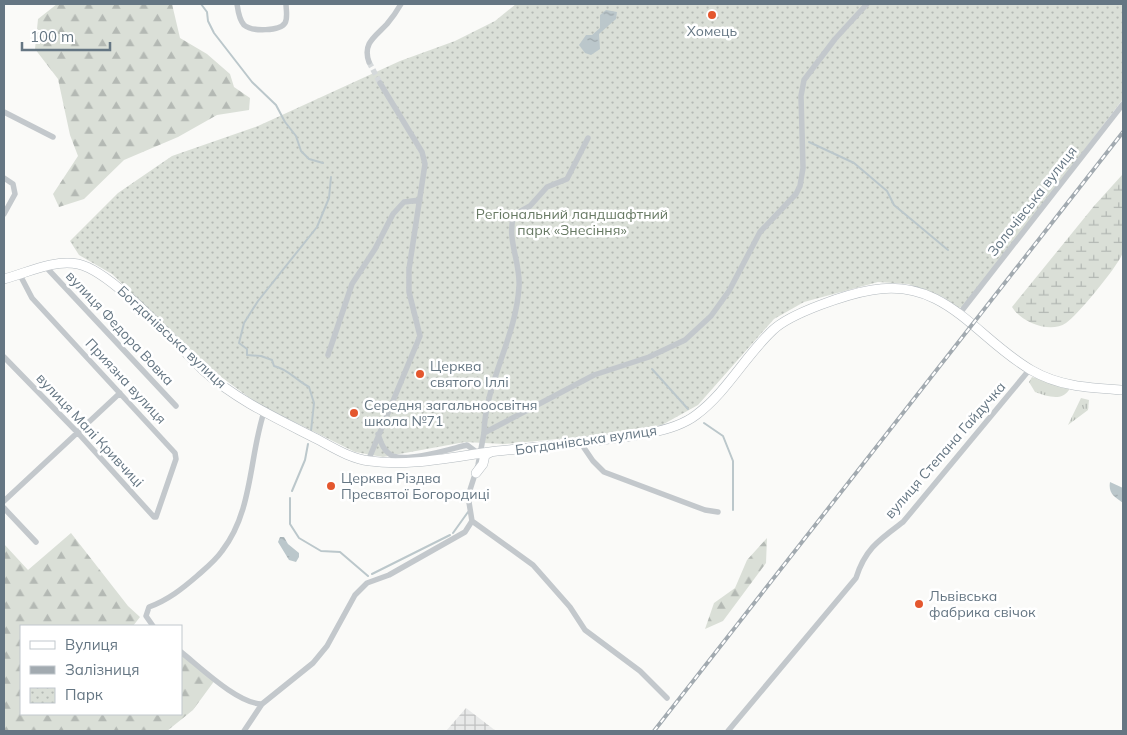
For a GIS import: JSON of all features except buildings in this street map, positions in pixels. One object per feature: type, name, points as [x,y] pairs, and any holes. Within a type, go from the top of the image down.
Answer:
[{"type":"main road","name":"Богданівська вулиця","points":[[4,280],[45,266],[70,263],[89,267],[114,284],[207,373],[238,396],[264,412],[346,454],[368,461],[399,463],[580,442],[649,433],[671,428],[695,417],[717,397],[774,328],[803,312],[871,290],[899,287],[918,290],[936,297],[960,313],[1030,369],[1060,383],[1083,388],[1123,390]]},
{"type":"main road","points":[[476,473],[483,464],[485,455],[492,452]]},
{"type":"main road","points":[[462,456],[472,460],[476,473]]},
{"type":"street","points":[[237,4],[240,19],[248,28],[254,29],[280,27],[286,20],[286,4]]},
{"type":"street","points":[[368,62],[366,53],[368,43],[401,4]]},
{"type":"street","points":[[484,432],[594,375],[667,349],[685,340],[711,316],[736,277],[760,232],[796,194],[800,186],[803,168],[801,96],[804,80],[835,39],[867,4]]},
{"type":"street","points":[[368,461],[420,336],[409,284],[409,269],[425,158],[380,83]]},
{"type":"street","name":"Золочівська вулиця","points":[[960,313],[1123,104]]},
{"type":"street","points":[[4,112],[53,136]]},
{"type":"street","points":[[244,731],[262,704],[313,663],[327,646],[355,595],[367,583],[389,575],[456,539],[465,532],[472,521],[468,496],[476,473],[484,432],[484,416],[512,331],[519,286],[510,228],[514,215],[530,206],[547,187],[567,179],[588,138]]},
{"type":"street","points":[[4,178],[13,184],[15,194],[4,214]]},
{"type":"street","points":[[328,355],[352,284],[375,249],[393,214],[404,202],[420,200]]},
{"type":"street","name":"вулиця Федора Вовка","points":[[45,266],[176,406]]},
{"type":"street","name":"Приязна вулиця","points":[[20,275],[32,298],[175,453],[176,459],[159,514]]},
{"type":"street","name":"вулиця Малі Кривчиці","points":[[4,357],[154,517],[159,514]]},
{"type":"street","name":"вулиця Степана Гайдучка","points":[[728,731],[856,578],[864,555],[878,541],[903,522],[1030,369]]},
{"type":"street","points":[[4,501],[120,393]]},
{"type":"street","points":[[152,625],[146,616],[149,607],[174,596],[182,590],[216,559],[229,541],[240,518],[249,486],[259,428],[264,412]]},
{"type":"street","name":"Богданівська вулиця","points":[[378,434],[381,444],[396,456],[410,457],[467,445],[479,454]]},
{"type":"street","points":[[580,442],[593,461],[604,472],[705,510],[718,512]]},
{"type":"street","points":[[4,508],[36,542]]},
{"type":"street","points":[[472,521],[533,565],[570,607],[585,630],[640,671],[667,698]]},
{"type":"street","points":[[182,653],[234,692],[252,703],[262,704]]},
{"type":"shaded area","points":[[466,708],[496,731],[446,731]]},
{"type":"green space","points":[[57,4],[172,4],[180,38],[207,54],[230,74],[234,87],[250,98],[249,110],[217,115],[178,137],[124,160],[84,199],[59,207],[53,194],[78,156],[70,135],[58,79],[35,49],[38,19]]},
{"type":"green space","name":"Регіональний ландшафтний парк «Знесіння»","points":[[516,4],[1123,4],[1123,99],[965,306],[959,308],[943,297],[908,284],[878,282],[804,302],[774,319],[698,405],[662,425],[600,435],[504,444],[465,442],[383,457],[355,452],[258,404],[213,371],[112,274],[79,255],[70,241],[118,193],[172,156],[258,126],[400,61],[455,41],[495,21]]},
{"type":"green space","points":[[1122,175],[1124,246],[1120,258],[1107,278],[1088,301],[1066,323],[1059,326],[1044,327],[1029,322],[1012,307],[1094,206]]},
{"type":"green space","points":[[1032,377],[1069,387],[1069,390],[1066,394],[1058,397],[1035,392],[1029,382]]},
{"type":"green space","points":[[1081,398],[1089,400],[1088,410],[1068,425]]},
{"type":"green space","points":[[71,533],[128,606],[140,617],[134,625],[20,625],[20,715],[182,715],[182,655],[215,680],[193,710],[167,731],[4,731],[4,544],[28,570]]},
{"type":"green space","points":[[767,538],[766,563],[723,621],[705,629],[714,603],[735,588],[747,560]]},
{"type":"water","points":[[606,10],[617,12],[616,19],[599,34],[600,49],[591,55],[585,53],[579,45],[586,35],[592,35],[600,28],[600,15]]},
{"type":"water","points":[[1110,482],[1123,488],[1123,503],[1111,492]]},
{"type":"water","points":[[280,537],[284,537],[288,544],[299,553],[296,562],[289,560],[278,542]]},
{"type":"waterway","points":[[201,4],[207,12],[208,21],[214,33],[252,82],[276,105],[285,122],[296,136],[301,151],[309,159],[323,163]]},
{"type":"waterway","points":[[809,142],[854,163],[887,191],[894,205],[948,250]]},
{"type":"waterway","points":[[311,431],[314,403],[309,387],[284,370],[274,366],[272,360],[261,356],[247,355],[247,349],[239,343],[244,323],[258,301],[317,227],[329,198],[331,177]]},
{"type":"waterway","points":[[652,369],[688,409]]},
{"type":"waterway","points":[[704,423],[723,436],[733,461],[733,510]]},
{"type":"waterway","points":[[292,491],[305,460],[308,444]]},
{"type":"waterway","points":[[290,498],[290,524],[299,538],[321,551],[340,552],[368,576]]},
{"type":"waterway","points":[[453,533],[468,512]]},
{"type":"waterway","points":[[372,574],[450,535]]},
{"type":"tunnel","points":[[369,62],[380,83]]},
{"type":"railway","points":[[654,731],[1123,132]]},
{"type":"place","name":"Хомець","points":[[712,15]]},
{"type":"place","name":"Церква святого Іллі","points":[[420,374]]},
{"type":"place","name":"Середня загальноосвітня школа №71","points":[[354,413]]},
{"type":"place","name":"Церква Різдва Пресвятої Богородиці","points":[[331,486]]},
{"type":"place","name":"Львівська фабрика свічок","points":[[919,604]]}]
